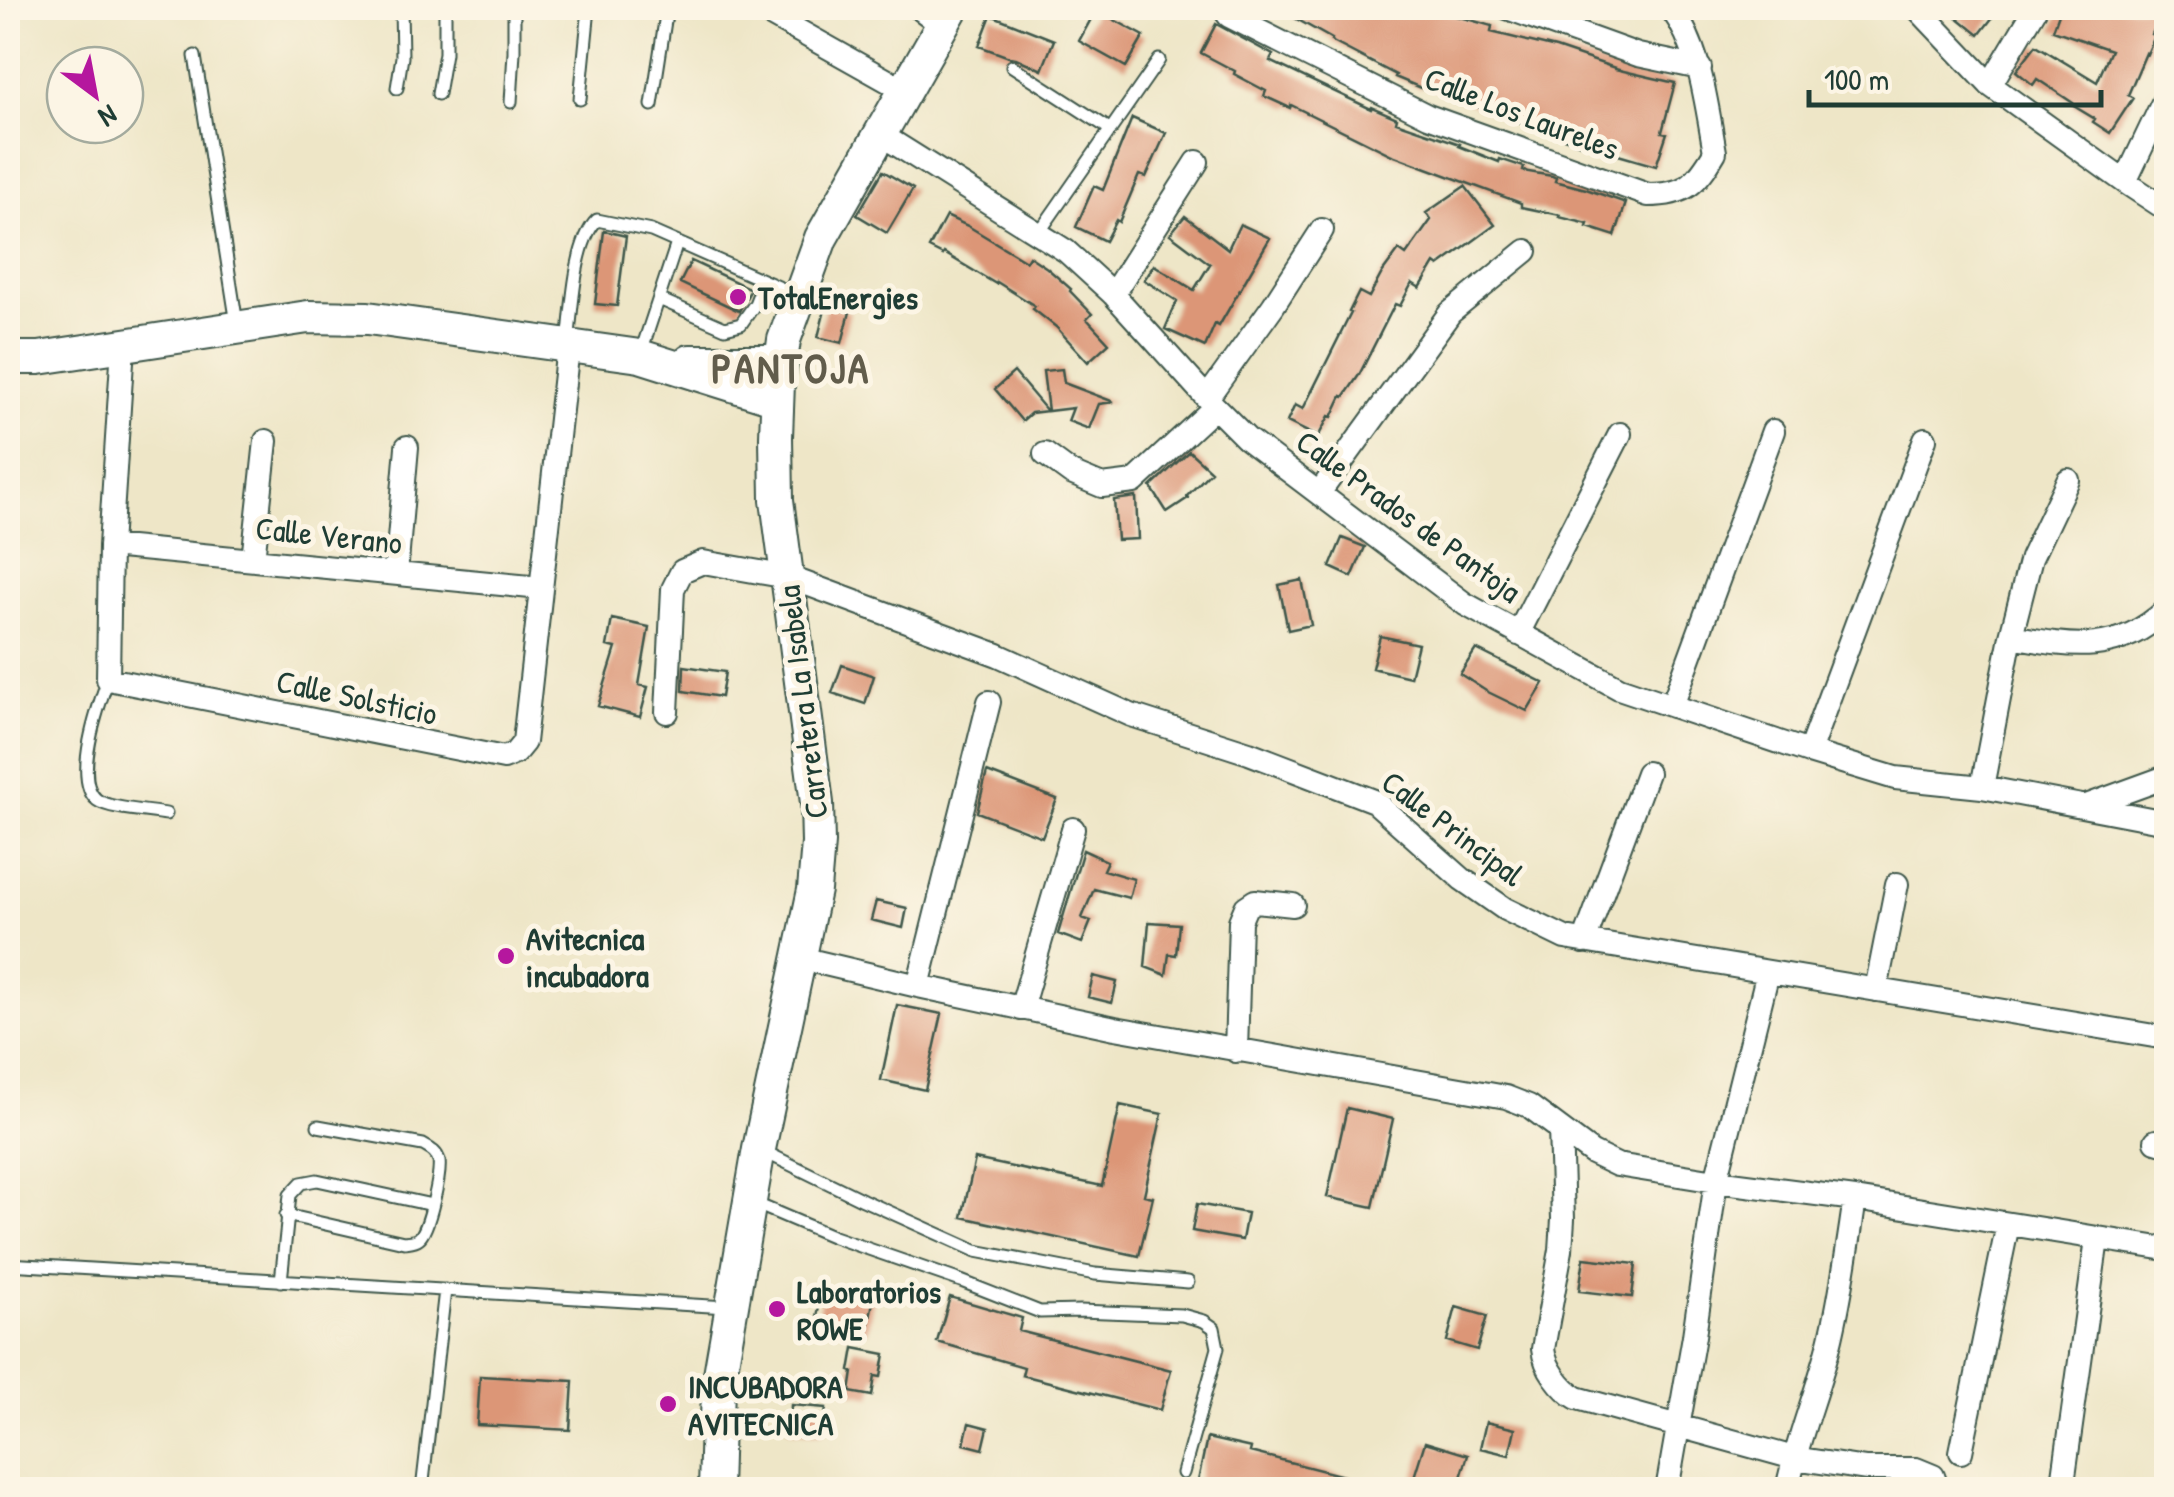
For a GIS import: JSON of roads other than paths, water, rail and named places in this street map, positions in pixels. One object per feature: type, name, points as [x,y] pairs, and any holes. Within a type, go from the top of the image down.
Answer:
[{"type":"main road","name":"Carretera La Isabela","points":[[715,1490],[718,1386],[730,1307],[814,890],[818,843],[817,803],[778,500],[777,400],[784,340],[821,238],[904,90],[938,13]]},
{"type":"main road","points":[[8,358],[39,358],[308,317],[427,324],[648,358],[781,362]]},
{"type":"main road","points":[[648,358],[777,400]]},
{"type":"street","points":[[758,8],[904,90]]},
{"type":"street","name":"Calle Los Laureles","points":[[1223,8],[1229,16],[1428,116],[1648,195],[1686,190],[1715,152],[1700,68],[1671,8]]},
{"type":"street","points":[[1508,8],[1638,55],[1700,68]]},
{"type":"street","points":[[1917,8],[1990,85],[2166,208]]},
{"type":"street","points":[[1990,85],[2036,8]]},
{"type":"street","points":[[2125,182],[2166,96]]},
{"type":"street","name":"Calle Prados de Pantoja","points":[[880,134],[1066,251],[1113,294],[1247,439],[1465,604],[1518,634],[1619,688],[1895,778],[1982,787],[2166,822]]},
{"type":"street","points":[[1113,294],[1197,162]]},
{"type":"street","points":[[1045,454],[1071,473],[1102,486],[1134,482],[1211,403],[1322,230]]},
{"type":"street","points":[[1319,494],[1450,312],[1526,251]]},
{"type":"street","points":[[108,679],[110,546],[123,346]]},
{"type":"street","name":"Calle Solsticio","points":[[108,679],[504,758],[516,753],[524,742],[568,346]]},
{"type":"street","points":[[1672,706],[1773,431]]},
{"type":"street","points":[[1518,634],[1620,434]]},
{"type":"street","points":[[1809,752],[1924,440]]},
{"type":"street","points":[[253,560],[266,441]]},
{"type":"street","points":[[396,574],[407,447]]},
{"type":"street","points":[[1982,787],[2011,636],[2031,558],[2068,480]]},
{"type":"street","name":"Calle Verano","points":[[110,546],[541,588]]},
{"type":"street","name":"Calle Principal","points":[[667,712],[673,590],[682,570],[702,562],[788,577],[998,655],[1132,715],[1249,753],[1374,801],[1462,878],[1505,909],[1565,938],[2166,1038]]},
{"type":"street","points":[[2011,636],[2059,645],[2124,640],[2166,610]]},
{"type":"street","points":[[918,986],[989,702]]},
{"type":"street","points":[[1584,942],[1646,774]]},
{"type":"street","points":[[2086,806],[2166,777]]},
{"type":"street","points":[[1021,1009],[1073,830]]},
{"type":"street","points":[[1876,990],[1896,884]]},
{"type":"street","points":[[1236,1050],[1240,920],[1246,907],[1255,901],[1292,905]]},
{"type":"street","points":[[800,958],[1021,1009],[1506,1098],[1529,1106],[1592,1153],[1617,1165],[2166,1248]]},
{"type":"street","points":[[1667,1490],[1716,1182],[1768,972]]},
{"type":"street","points":[[1560,1129],[1563,1219],[1544,1349],[1545,1361],[1571,1395],[1794,1458],[1866,1469],[1916,1470],[1934,1476],[1938,1490]]},
{"type":"street","points":[[1787,1490],[1830,1341],[1855,1199]]},
{"type":"street","points":[[1961,1452],[2008,1224]]},
{"type":"street","points":[[2062,1490],[2097,1238]]},
{"type":"lane","points":[[397,88],[402,56],[401,8]]},
{"type":"lane","points":[[438,94],[445,53],[444,8]]},
{"type":"lane","points":[[510,102],[514,8]]},
{"type":"lane","points":[[580,98],[590,8]]},
{"type":"lane","points":[[652,105],[666,8]]},
{"type":"lane","points":[[195,56],[238,328]]},
{"type":"lane","points":[[1038,234],[1159,60]]},
{"type":"lane","points":[[1012,66],[1110,130]]},
{"type":"lane","points":[[568,346],[576,273],[588,232],[598,220],[651,231],[799,296]]},
{"type":"lane","points":[[648,358],[659,299],[677,244]]},
{"type":"lane","points":[[659,299],[724,328],[741,324],[764,281]]},
{"type":"lane","points":[[108,679],[92,725],[88,785],[93,797],[102,804],[166,814]]},
{"type":"lane","points":[[286,1215],[404,1242],[415,1241],[425,1228],[439,1162],[434,1151],[423,1145],[318,1126]]},
{"type":"lane","points":[[760,1149],[976,1251],[1095,1274],[1188,1282]]},
{"type":"lane","points":[[281,1281],[286,1215],[290,1195],[300,1183],[317,1180],[432,1205]]},
{"type":"lane","points":[[750,1201],[834,1238],[1040,1312],[1137,1312],[1182,1315],[1204,1321],[1214,1328],[1218,1348],[1183,1473]]},
{"type":"lane","points":[[8,1264],[730,1307]]},
{"type":"lane","points":[[422,1490],[445,1290]]},
{"type":"place","name":"TotalEnergies","points":[[738,297]]},
{"type":"place","name":"Avitecnica incubadora","points":[[506,956]]},
{"type":"place","name":"Laboratorios ROWE","points":[[777,1309]]},
{"type":"place","name":"INCUBADORA AVITECNICA","points":[[668,1404]]},
{"type":"district","name":"PANTOJA","points":[[791,367]]}]
